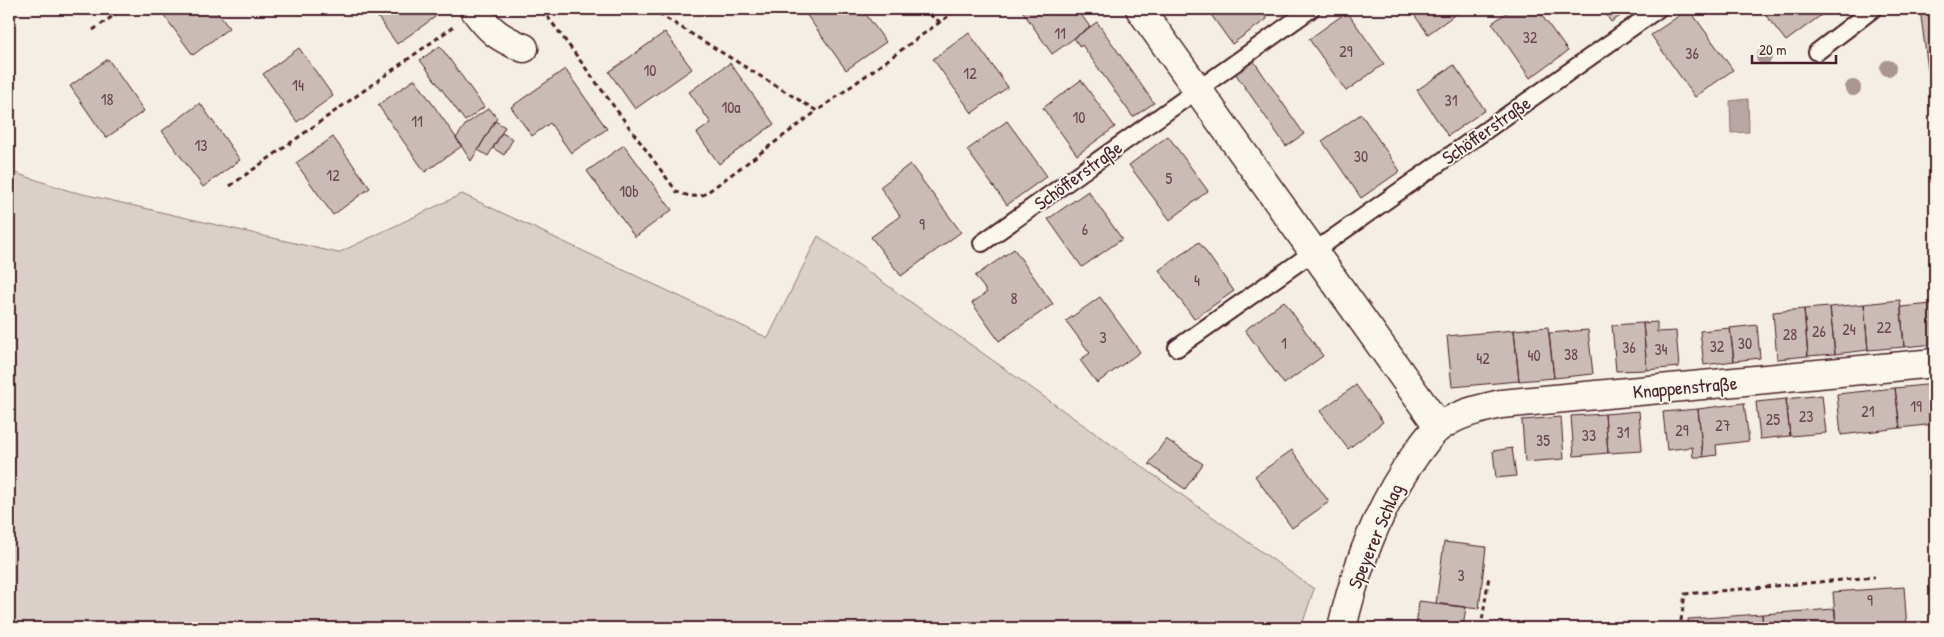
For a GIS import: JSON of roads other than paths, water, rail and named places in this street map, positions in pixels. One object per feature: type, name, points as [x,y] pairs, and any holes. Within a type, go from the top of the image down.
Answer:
[{"type":"street","points":[[1140,9],[1439,427]]},
{"type":"street","points":[[475,10],[488,29],[504,40],[524,48]]},
{"type":"street","name":"Knappenstraße","points":[[1439,427],[1461,414],[1502,404],[1935,363]]},
{"type":"street","name":"Speyerer Schlag","points":[[1342,628],[1348,599],[1374,529],[1400,476],[1439,427]]},
{"type":"lane","name":"Schöfferstraße","points":[[982,243],[1311,9]]},
{"type":"lane","name":"Schöfferstraße","points":[[1177,348],[1658,9]]},
{"type":"lane","points":[[1817,52],[1873,9]]}]
